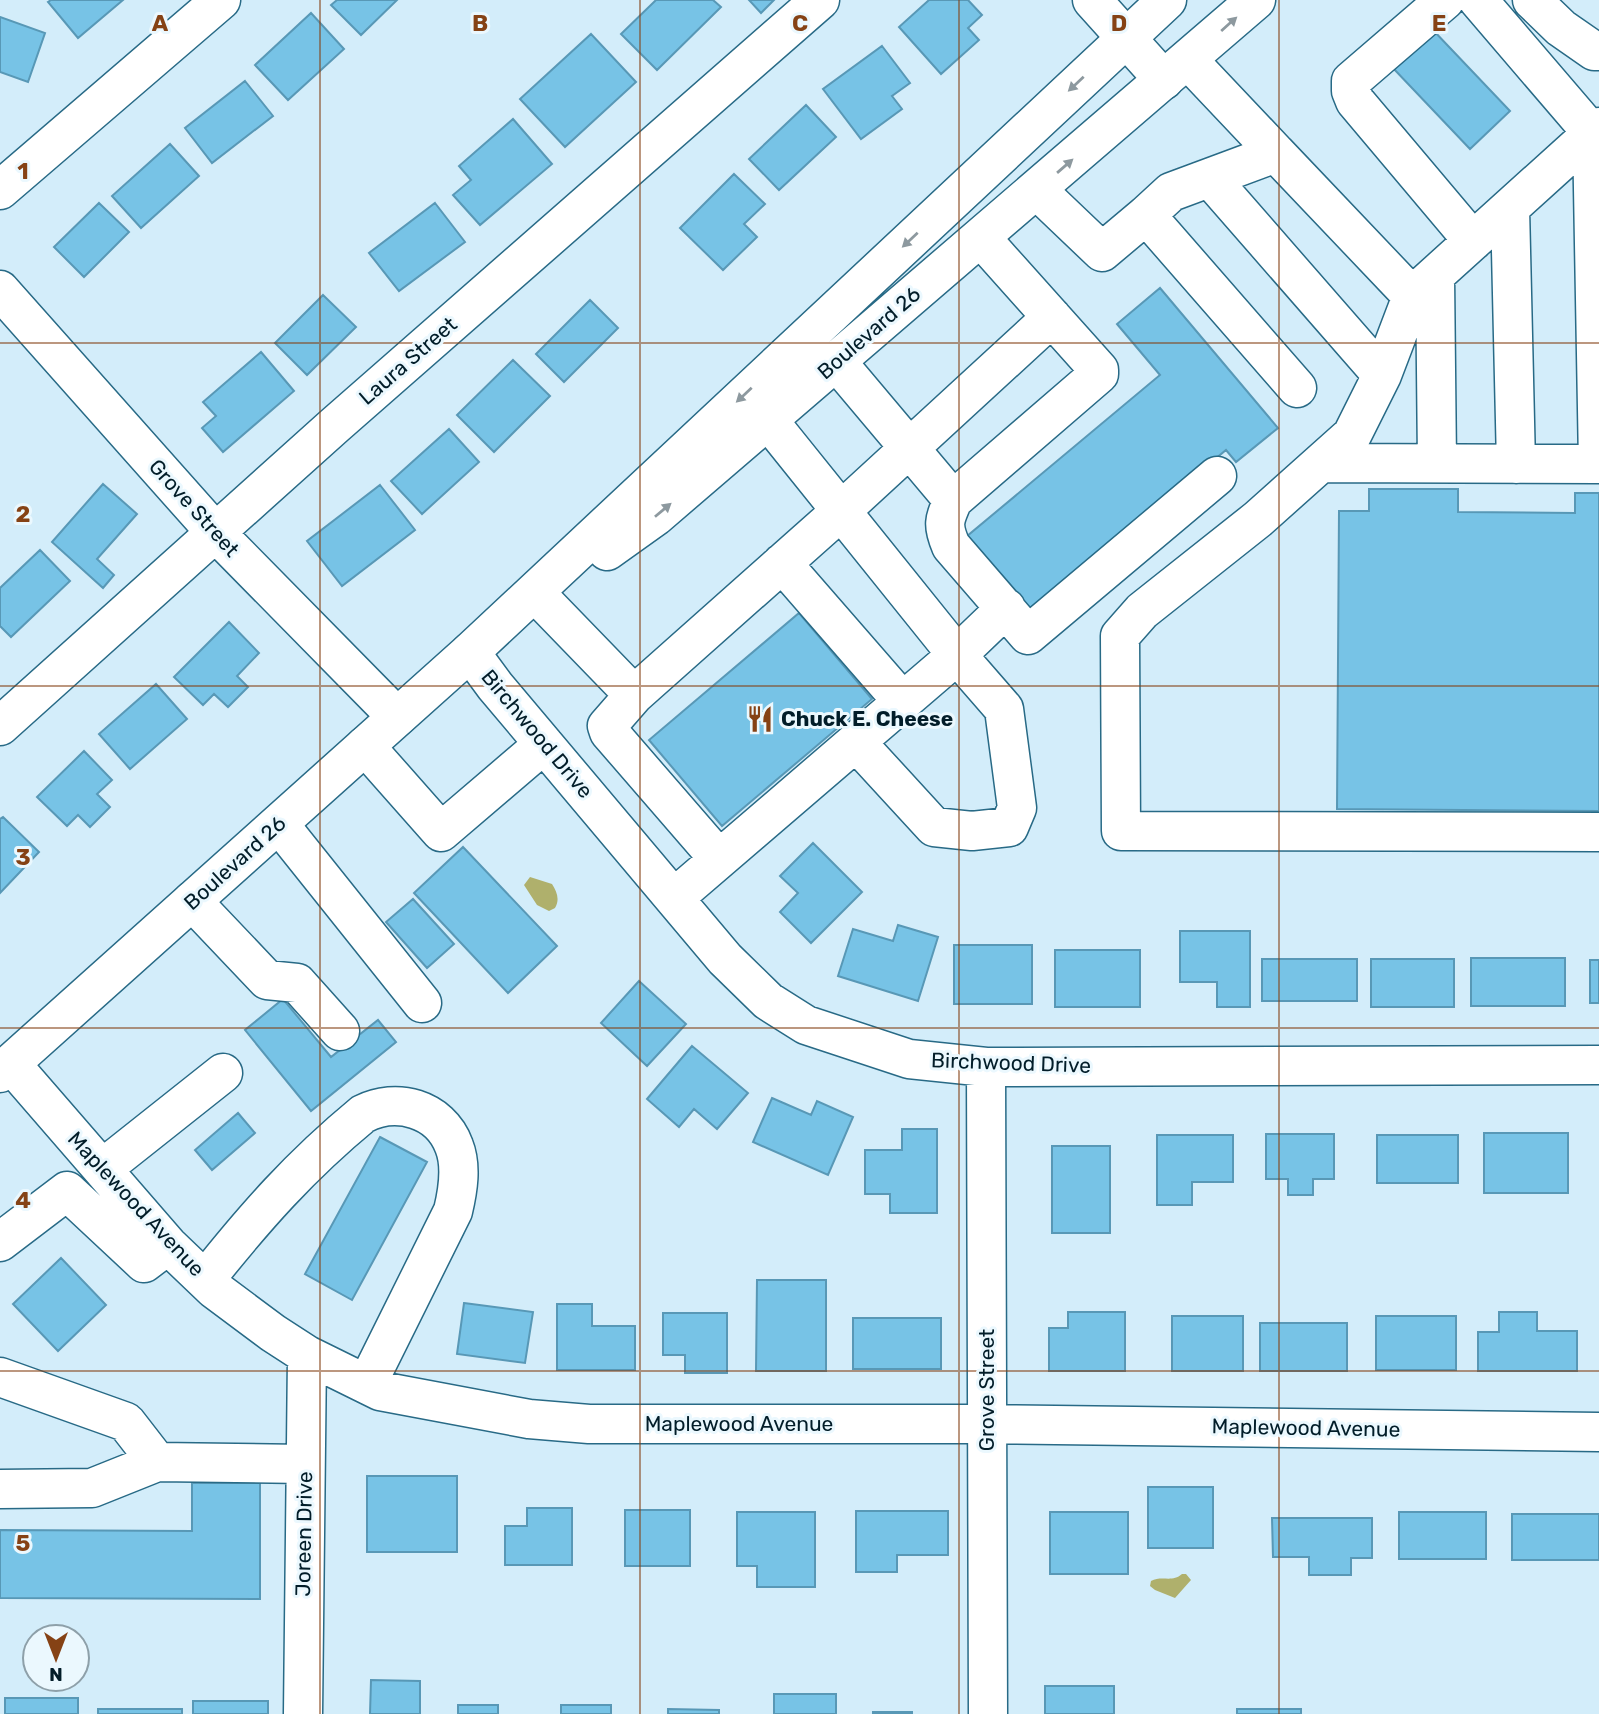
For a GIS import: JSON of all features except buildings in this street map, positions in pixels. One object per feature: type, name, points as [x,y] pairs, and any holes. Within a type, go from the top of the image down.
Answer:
[{"type":"street","points":[[0,190],[221,0]]},
{"type":"street","name":"Laura Street","points":[[0,726],[344,417],[820,0]]},
{"type":"street","points":[[1092,0],[1126,38],[1176,70],[1276,153],[1423,286],[1437,463]]},
{"type":"street","name":"Boulevard 26","points":[[5,1069],[470,652],[1167,0]]},
{"type":"street","name":"Boulevard 26","points":[[470,652],[656,516],[1256,0]]},
{"type":"street","points":[[1444,0],[1351,81],[1351,91],[1355,102],[1474,241]]},
{"type":"street","points":[[1321,463],[1598,464],[1596,130],[1478,0]]},
{"type":"street","points":[[1532,0],[1561,28],[1594,51],[1599,51]]},
{"type":"street","points":[[1596,130],[1423,286],[1352,435],[1258,519],[1142,611],[1120,636],[1121,831],[1599,832]]},
{"type":"street","points":[[1037,190],[1102,252],[1171,192],[1276,153]]},
{"type":"street","points":[[1210,178],[1382,375]]},
{"type":"street","points":[[1510,208],[1516,464]]},
{"type":"street","points":[[1146,215],[1297,388]]},
{"type":"street","points":[[981,238],[1099,370],[1099,374],[953,500],[946,516],[944,530],[951,546],[1028,635],[1217,476]]},
{"type":"street","name":"Grove Street","points":[[0,290],[216,533],[397,717]]},
{"type":"street","points":[[719,859],[609,732],[607,726],[634,695],[1052,317]]},
{"type":"street","points":[[836,361],[953,500]]},
{"type":"street","points":[[768,420],[957,655],[1004,709],[1017,808],[1009,827],[972,831],[934,827],[856,742]]},
{"type":"street","points":[[782,563],[903,702]]},
{"type":"street","points":[[541,599],[634,695]]},
{"type":"street","points":[[674,898],[957,655],[1006,608]]},
{"type":"street","name":"Birchwood Drive","points":[[470,652],[495,686],[725,958],[768,1001],[806,1025],[909,1059],[986,1067],[1599,1065]]},
{"type":"street","points":[[365,746],[441,832],[544,744]]},
{"type":"street","points":[[279,824],[422,1003]]},
{"type":"street","points":[[191,901],[267,980],[298,983],[341,1031]]},
{"type":"street","name":"Grove Street","points":[[986,1067],[988,1714]]},
{"type":"street","name":"Maplewood Avenue","points":[[5,1069],[102,1169],[168,1245],[205,1280],[273,1334],[306,1354],[380,1391],[517,1417],[589,1424],[987,1424],[1599,1432]]},
{"type":"street","points":[[102,1169],[223,1073]]},
{"type":"street","points":[[205,1280],[285,1184],[363,1114],[375,1108],[392,1105],[412,1107],[431,1116],[442,1126],[454,1145],[458,1191],[453,1211],[367,1384]]},
{"type":"street","points":[[0,1242],[67,1191],[144,1263],[168,1245]]},
{"type":"street","name":"Joreen Drive","points":[[303,1714],[306,1354]]},
{"type":"street","points":[[0,1377],[126,1422],[157,1462]]},
{"type":"street","points":[[0,1489],[92,1488],[157,1462],[305,1464]]},
{"type":"shaded area","points":[[530,877],[552,884],[557,896],[555,908],[549,911],[537,905],[524,885]]},
{"type":"shaded area","points":[[1186,1574],[1191,1580],[1175,1598],[1150,1586],[1155,1579],[1174,1578]]},
{"type":"place","name":"Chuck E. Cheese","points":[[760,719]]}]
